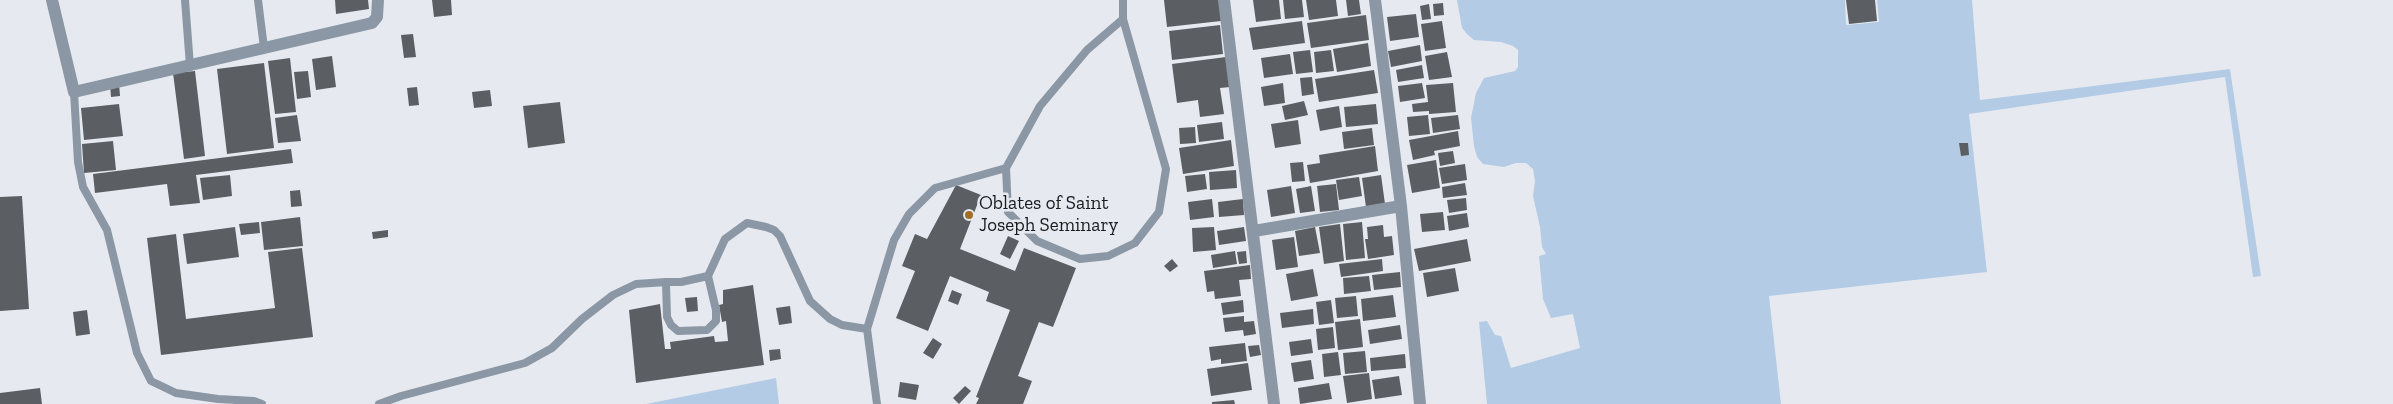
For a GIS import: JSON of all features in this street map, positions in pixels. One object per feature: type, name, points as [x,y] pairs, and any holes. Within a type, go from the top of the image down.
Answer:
[{"type":"street","points":[[52,0],[74,92],[372,23],[377,17],[378,0]]},
{"type":"street","points":[[1224,0],[1274,404]]},
{"type":"street","points":[[1375,0],[1401,206],[1420,404]]},
{"type":"street","points":[[1254,231],[1401,206]]},
{"type":"lane","points":[[185,0],[190,66]]},
{"type":"lane","points":[[258,0],[264,48]]},
{"type":"lane","points":[[1122,19],[1087,50],[1040,106],[1006,168],[1008,212],[1037,241],[1080,259],[1108,256],[1135,243],[1159,212],[1166,169],[1122,19],[1123,0]]},
{"type":"lane","points":[[74,92],[78,162],[83,187],[107,230],[136,353],[151,381],[176,393],[218,399],[254,401],[262,404]]},
{"type":"lane","points":[[877,404],[867,329],[894,240],[910,214],[935,188],[1006,168]]},
{"type":"lane","points":[[666,282],[667,317],[671,326],[678,331],[696,332],[707,330],[716,321],[716,310],[708,276],[725,239],[746,223],[766,227],[774,230],[780,236],[810,301],[830,319],[842,325],[867,329]]},
{"type":"lane","points":[[379,404],[525,363],[552,348],[582,319],[613,295],[636,284],[680,282],[708,276]]},
{"type":"shaded area","points":[[1457,0],[1845,0],[1846,25],[1879,22],[1877,0],[1972,0],[1980,100],[2230,69],[2261,276],[2253,277],[2225,77],[1969,114],[1987,272],[1769,296],[1781,404],[1487,404],[1479,322],[1487,321],[1495,335],[1501,336],[1511,368],[1580,348],[1573,314],[1551,318],[1543,299],[1539,256],[1546,254],[1542,247],[1540,227],[1533,196],[1535,181],[1533,169],[1526,163],[1516,163],[1504,167],[1483,164],[1477,157],[1474,146],[1471,118],[1476,93],[1484,78],[1515,71],[1518,67],[1518,50],[1501,42],[1474,40],[1462,28]]},
{"type":"shaded area","points":[[776,378],[779,404],[646,404]]},
{"type":"building","points":[[335,0],[368,0],[369,9],[336,14]]},
{"type":"building","points":[[432,0],[451,0],[452,15],[434,17]]},
{"type":"building","points":[[1164,0],[1219,0],[1221,21],[1167,27]]},
{"type":"building","points":[[1253,0],[1279,0],[1281,19],[1256,22]]},
{"type":"building","points":[[1283,0],[1302,0],[1304,17],[1285,19]]},
{"type":"building","points":[[1306,0],[1336,0],[1338,16],[1309,20]]},
{"type":"building","points":[[1346,0],[1359,0],[1361,14],[1348,16]]},
{"type":"building","points":[[1846,0],[1875,0],[1877,21],[1849,24]]},
{"type":"building","points":[[1443,3],[1444,15],[1434,16],[1433,4]]},
{"type":"building","points":[[1429,4],[1431,19],[1422,20],[1420,6]]},
{"type":"building","points":[[1416,14],[1419,37],[1390,41],[1387,17]]},
{"type":"building","points":[[1366,15],[1369,40],[1311,48],[1307,23]]},
{"type":"building","points":[[1302,21],[1305,43],[1253,50],[1249,28]]},
{"type":"building","points":[[1442,21],[1446,48],[1425,51],[1421,24]]},
{"type":"building","points":[[1220,25],[1223,54],[1172,60],[1169,31]]},
{"type":"building","points":[[413,34],[416,57],[404,58],[401,35]]},
{"type":"building","points":[[1368,43],[1371,66],[1337,72],[1333,49]]},
{"type":"building","points":[[1420,45],[1422,61],[1391,67],[1388,51]]},
{"type":"building","points":[[1310,50],[1313,72],[1296,74],[1293,52]]},
{"type":"building","points":[[1331,50],[1334,71],[1316,73],[1314,52]]},
{"type":"building","points":[[1447,52],[1452,77],[1429,80],[1425,56]]},
{"type":"building","points":[[1290,54],[1293,74],[1264,78],[1261,58]]},
{"type":"building","points":[[332,56],[336,87],[316,90],[312,59]]},
{"type":"building","points":[[1226,57],[1230,87],[1220,88],[1224,114],[1200,117],[1198,100],[1177,103],[1172,64]]},
{"type":"building","points":[[290,58],[296,112],[275,114],[268,61]]},
{"type":"building","points":[[264,63],[274,148],[227,154],[217,69]]},
{"type":"building","points":[[1422,65],[1424,78],[1398,82],[1396,70]]},
{"type":"building","points":[[1374,70],[1378,93],[1319,102],[1315,79]]},
{"type":"building","points":[[195,71],[205,156],[184,159],[173,73]]},
{"type":"building","points":[[308,71],[311,97],[297,99],[294,72]]},
{"type":"building","points":[[1312,77],[1314,94],[1302,96],[1300,78]]},
{"type":"building","points":[[119,83],[120,96],[111,97],[110,84]]},
{"type":"building","points":[[1283,83],[1285,103],[1264,106],[1261,87]]},
{"type":"building","points":[[1422,83],[1425,98],[1400,102],[1398,86]]},
{"type":"building","points":[[1453,83],[1456,112],[1429,114],[1429,111],[1413,112],[1412,104],[1428,102],[1426,85]]},
{"type":"building","points":[[417,87],[419,105],[409,106],[407,88]]},
{"type":"building","points":[[490,90],[492,106],[474,108],[472,92]]},
{"type":"building","points":[[1304,101],[1308,115],[1285,120],[1282,106]]},
{"type":"building","points":[[560,102],[565,143],[528,148],[523,106]]},
{"type":"building","points":[[119,104],[123,136],[84,140],[81,108]]},
{"type":"building","points":[[1376,104],[1378,124],[1346,127],[1344,107]]},
{"type":"building","points":[[1339,106],[1342,127],[1320,131],[1316,110]]},
{"type":"building","points":[[297,115],[301,141],[278,143],[275,118]]},
{"type":"building","points":[[1428,115],[1430,134],[1409,136],[1407,117]]},
{"type":"building","points":[[1458,115],[1460,129],[1433,133],[1431,118]]},
{"type":"building","points":[[1298,120],[1301,144],[1275,148],[1271,124]]},
{"type":"building","points":[[1222,122],[1224,139],[1199,142],[1197,125]]},
{"type":"building","points":[[1195,127],[1196,143],[1180,144],[1179,128]]},
{"type":"building","points":[[1372,128],[1374,145],[1344,149],[1342,132]]},
{"type":"building","points":[[1458,131],[1460,146],[1434,151],[1435,155],[1413,160],[1409,140]]},
{"type":"building","points":[[1231,140],[1234,166],[1183,174],[1179,148]]},
{"type":"building","points":[[113,141],[116,170],[84,173],[82,144]]},
{"type":"building","points":[[1959,143],[1968,143],[1969,155],[1961,156]]},
{"type":"building","points":[[1375,146],[1378,171],[1310,183],[1307,165],[1320,163],[1319,155]]},
{"type":"building","points":[[291,149],[293,163],[196,175],[200,203],[170,206],[167,184],[95,193],[93,174]]},
{"type":"building","points":[[1453,151],[1455,163],[1440,166],[1438,153]]},
{"type":"building","points":[[1436,160],[1440,188],[1412,193],[1407,165]]},
{"type":"building","points":[[1303,162],[1305,181],[1292,182],[1290,163]]},
{"type":"building","points":[[1465,164],[1467,180],[1442,184],[1439,168]]},
{"type":"building","points":[[1236,170],[1237,188],[1210,190],[1209,172]]},
{"type":"building","points":[[1205,174],[1207,189],[1187,192],[1185,176]]},
{"type":"building","points":[[230,175],[232,196],[203,200],[200,178]]},
{"type":"building","points":[[1381,175],[1385,204],[1366,207],[1362,178]]},
{"type":"building","points":[[1359,177],[1362,196],[1339,200],[1336,180]]},
{"type":"building","points":[[1465,183],[1467,195],[1443,198],[1442,187]]},
{"type":"building","points":[[1336,184],[1339,210],[1320,212],[1317,186]]},
{"type":"building","points":[[956,185],[981,195],[960,249],[1015,271],[1024,248],[1076,268],[1053,327],[1039,322],[1018,376],[1032,381],[1023,404],[976,404],[979,398],[976,397],[1010,310],[986,301],[989,292],[950,276],[928,331],[896,318],[915,271],[902,266],[915,234],[927,239]]},
{"type":"building","points":[[1291,186],[1295,213],[1271,217],[1267,190]]},
{"type":"building","points":[[1311,186],[1315,211],[1300,213],[1296,189]]},
{"type":"building","points":[[300,190],[302,206],[291,207],[290,191]]},
{"type":"building","points":[[22,196],[29,309],[0,311],[0,197]]},
{"type":"building","points":[[1074,198],[1084,201],[1080,211],[1070,207]]},
{"type":"building","points":[[1466,198],[1467,210],[1449,213],[1447,200]]},
{"type":"building","points":[[1212,199],[1214,217],[1190,220],[1188,202]]},
{"type":"building","points":[[1243,199],[1244,215],[1219,217],[1218,202]]},
{"type":"building","points":[[1443,212],[1445,230],[1422,232],[1420,214]]},
{"type":"building","points":[[1467,213],[1469,227],[1449,231],[1447,216]]},
{"type":"building","points":[[300,217],[303,246],[264,250],[261,222]]},
{"type":"building","points":[[259,222],[260,233],[241,235],[239,224]]},
{"type":"building","points":[[1362,222],[1365,258],[1346,260],[1343,224]]},
{"type":"building","points":[[1340,224],[1344,261],[1324,264],[1319,227]]},
{"type":"building","points":[[1383,225],[1384,237],[1392,236],[1394,255],[1368,259],[1365,239],[1368,239],[1367,227]]},
{"type":"building","points":[[235,227],[239,257],[187,264],[183,234]]},
{"type":"building","points":[[1214,227],[1216,250],[1193,252],[1192,228]]},
{"type":"building","points":[[1244,227],[1246,241],[1219,245],[1217,231]]},
{"type":"building","points":[[1315,227],[1320,253],[1299,256],[1295,231]]},
{"type":"building","points":[[388,230],[388,237],[373,239],[372,232]]},
{"type":"building","points":[[176,234],[186,319],[275,308],[268,252],[302,248],[313,337],[161,355],[147,238]]},
{"type":"building","points":[[1008,236],[1019,241],[1010,259],[1000,254]]},
{"type":"building","points":[[1294,237],[1298,267],[1276,270],[1272,240]]},
{"type":"building","points":[[1467,239],[1471,261],[1419,271],[1414,249]]},
{"type":"building","points":[[1235,251],[1237,264],[1213,268],[1211,255]]},
{"type":"building","points":[[1246,251],[1247,263],[1239,264],[1237,252]]},
{"type":"building","points":[[1172,259],[1178,266],[1170,272],[1164,266]]},
{"type":"building","points":[[1382,259],[1383,271],[1341,277],[1339,264]]},
{"type":"building","points":[[1250,265],[1251,279],[1239,280],[1241,296],[1215,299],[1214,291],[1207,292],[1204,271]]},
{"type":"building","points":[[1455,268],[1459,291],[1427,297],[1423,273]]},
{"type":"building","points":[[1313,269],[1318,296],[1291,301],[1286,274]]},
{"type":"building","points":[[1400,272],[1401,287],[1374,290],[1372,275]]},
{"type":"building","points":[[1369,276],[1371,291],[1344,294],[1343,278]]},
{"type":"building","points":[[753,285],[764,365],[636,383],[629,310],[660,304],[665,349],[671,349],[670,342],[714,336],[715,342],[728,341],[726,321],[722,322],[719,305],[723,304],[723,290]]},
{"type":"building","points":[[952,290],[962,294],[958,305],[948,301]]},
{"type":"building","points":[[1393,295],[1396,317],[1363,321],[1361,299]]},
{"type":"building","points":[[1356,296],[1358,316],[1337,318],[1335,298]]},
{"type":"building","points":[[697,297],[698,311],[687,312],[685,298]]},
{"type":"building","points":[[1243,300],[1244,312],[1223,315],[1221,303]]},
{"type":"building","points":[[1331,300],[1334,323],[1319,325],[1316,302]]},
{"type":"building","points":[[790,306],[792,323],[779,325],[776,308]]},
{"type":"building","points":[[1313,309],[1314,324],[1282,328],[1280,313]]},
{"type":"building","points":[[87,310],[90,334],[76,336],[73,312]]},
{"type":"building","points":[[1244,316],[1244,322],[1254,321],[1256,334],[1244,336],[1243,330],[1225,332],[1223,318]]},
{"type":"building","points":[[1360,319],[1363,347],[1338,350],[1335,322]]},
{"type":"building","points":[[1400,325],[1402,339],[1370,344],[1368,330]]},
{"type":"building","points":[[1333,327],[1335,348],[1318,350],[1316,329]]},
{"type":"building","points":[[933,338],[942,344],[933,359],[923,353]]},
{"type":"building","points":[[1311,339],[1313,353],[1291,356],[1289,342]]},
{"type":"building","points":[[1245,343],[1247,361],[1221,364],[1221,359],[1211,361],[1209,347]]},
{"type":"building","points":[[1259,345],[1261,355],[1250,357],[1248,346]]},
{"type":"building","points":[[780,349],[781,359],[770,361],[769,350]]},
{"type":"building","points":[[1365,351],[1367,372],[1345,374],[1343,353]]},
{"type":"building","points":[[1338,352],[1341,375],[1324,377],[1322,354]]},
{"type":"building","points":[[1405,354],[1406,368],[1371,371],[1370,358]]},
{"type":"building","points":[[1311,360],[1314,379],[1294,382],[1291,363]]},
{"type":"building","points":[[1248,363],[1252,390],[1211,396],[1207,369]]},
{"type":"building","points":[[1369,373],[1372,399],[1347,403],[1343,376]]},
{"type":"building","points":[[1399,376],[1402,395],[1375,399],[1372,380]]},
{"type":"building","points":[[900,382],[919,385],[916,400],[898,397]]},
{"type":"building","points":[[1329,383],[1332,399],[1300,404],[1298,388]]},
{"type":"building","points":[[965,386],[971,391],[959,404],[953,398]]},
{"type":"building","points":[[40,388],[42,404],[0,404],[0,393]]},
{"type":"building","points":[[1234,400],[1235,404],[1212,404],[1212,402]]},
{"type":"place","name":"Oblates of Saint Joseph Seminary","points":[[969,215]]}]
